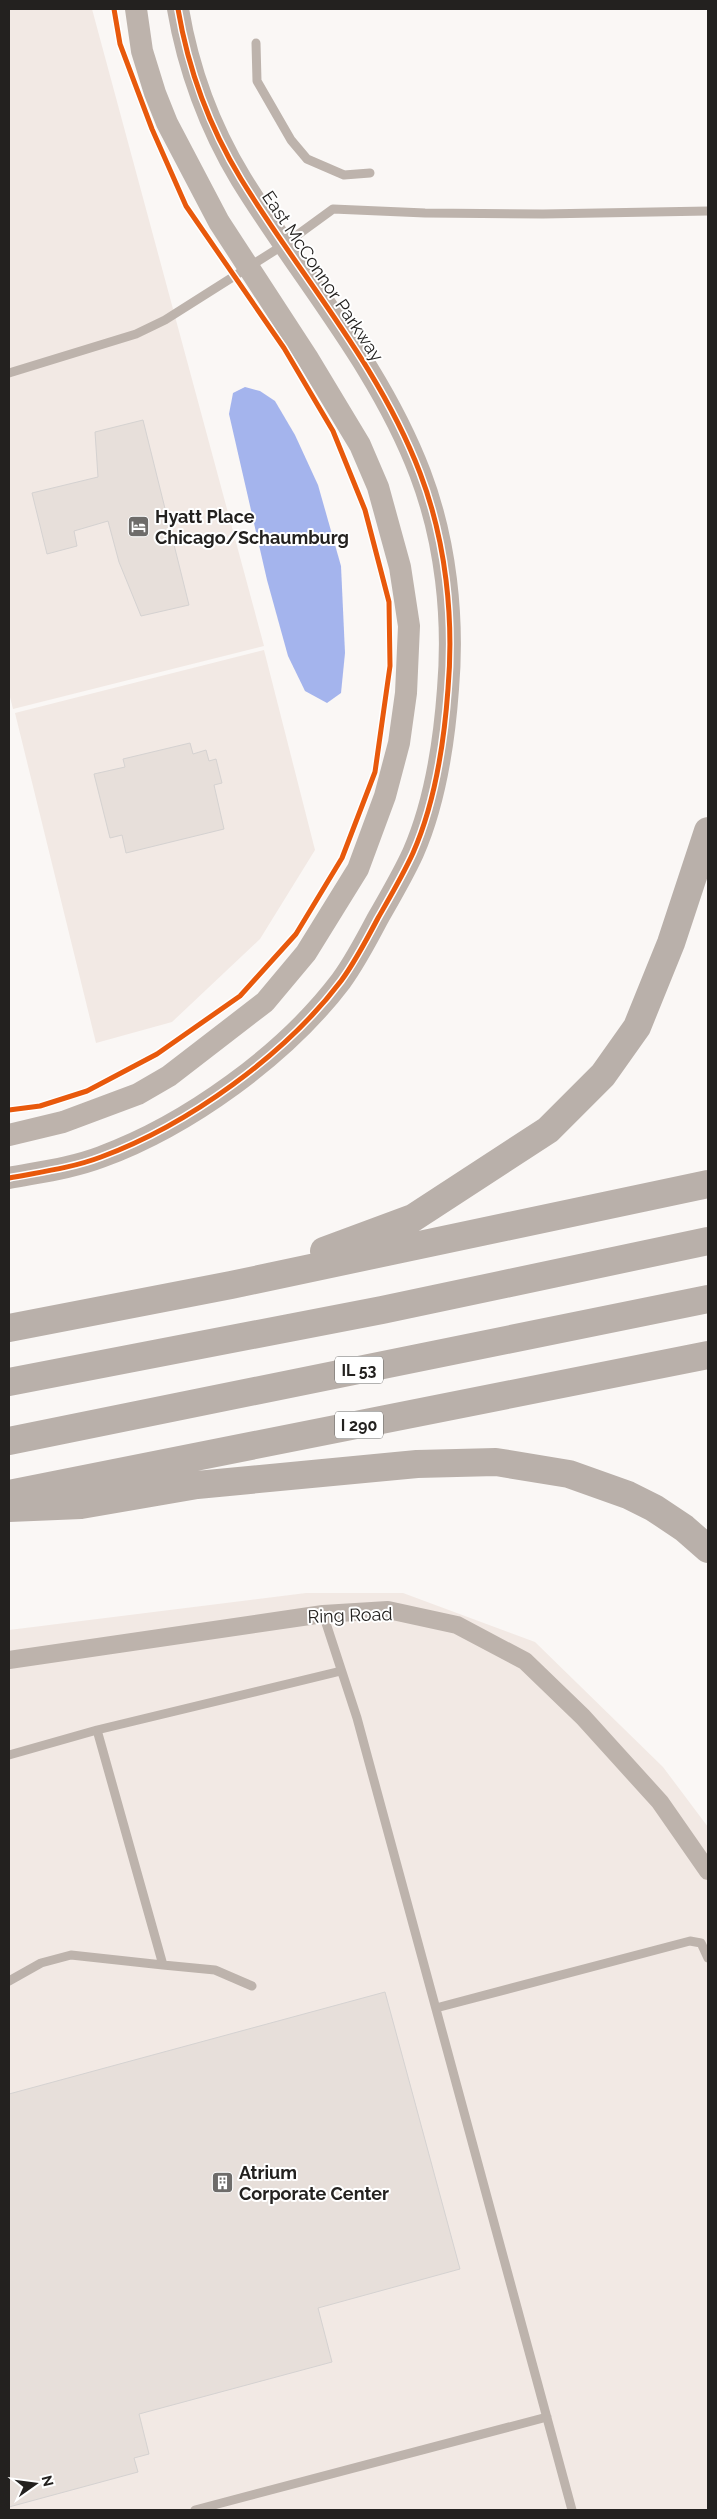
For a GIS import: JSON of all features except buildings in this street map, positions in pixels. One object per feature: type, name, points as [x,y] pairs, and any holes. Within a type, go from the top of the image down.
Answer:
[{"type":"highway","points":[[232,1284],[413,1218],[548,1130],[603,1074],[637,1027],[672,943],[708,831]]},
{"type":"highway","points":[[9,1328],[232,1284],[708,1184]]},
{"type":"highway","points":[[9,1382],[372,1312],[708,1242]]},
{"type":"highway","name":"IL 53","points":[[9,1441],[708,1299]]},
{"type":"highway","name":"I 290","points":[[9,1494],[708,1355]]},
{"type":"highway","points":[[9,1508],[81,1505],[196,1485],[417,1464],[496,1462],[569,1474],[628,1495],[654,1508],[684,1528],[708,1549]]},
{"type":"street","points":[[9,1135],[63,1122],[138,1094],[169,1076],[265,1002],[306,953],[358,869],[385,796],[399,743],[406,693],[409,626],[400,567],[378,487],[360,445],[249,266],[219,222],[167,123],[155,94],[142,52],[136,9]]},
{"type":"street","name":"East McConnor Parkway","points":[[9,1178],[56,1170],[100,1157],[143,1139],[194,1111],[265,1059],[341,981],[365,942],[413,852],[427,810],[438,765],[451,654],[449,604],[434,520],[421,474],[373,377],[240,178],[219,137],[199,91],[182,33],[178,9]]},
{"type":"street","name":"Ring Road","points":[[9,1660],[323,1614],[388,1610],[457,1625],[525,1661],[584,1716],[660,1802],[708,1871]]},
{"type":"lane","points":[[256,43],[257,81],[291,140],[307,159],[344,175],[370,173]]},
{"type":"lane","points":[[9,373],[136,334],[165,320],[285,244],[333,209],[425,213],[543,214],[708,211]]},
{"type":"lane","points":[[323,1614],[357,1718],[572,2510]]},
{"type":"lane","points":[[9,1755],[97,1730],[341,1671]]},
{"type":"lane","points":[[97,1730],[163,1965]]},
{"type":"lane","points":[[436,2008],[690,1941],[701,1943],[708,1958]]},
{"type":"lane","points":[[9,1981],[41,1963],[71,1955],[215,1970],[252,1986]]},
{"type":"lane","points":[[196,2510],[547,2417]]},
{"type":"shaded area","points":[[9,9],[92,9],[264,646],[13,709],[9,693]]},
{"type":"shaded area","points":[[264,650],[315,850],[260,939],[172,1022],[96,1043],[15,713]]},
{"type":"shaded area","points":[[306,1593],[403,1593],[535,1642],[663,1767],[708,1827],[708,2510],[9,2510],[9,1630]]},
{"type":"water","points":[[245,387],[260,391],[275,401],[295,435],[318,485],[341,566],[345,653],[341,693],[327,703],[305,691],[288,656],[267,580],[229,414],[233,393]]},
{"type":"cycle path","points":[[9,1110],[40,1106],[87,1091],[157,1054],[240,996],[296,934],[342,858],[375,772],[390,666],[389,602],[365,510],[333,431],[284,348],[186,206],[152,129],[120,44],[114,9]]},
{"type":"cycle path","points":[[9,1178],[79,1164],[134,1143],[200,1107],[233,1085],[292,1035],[318,1008],[346,974],[401,878],[421,834],[433,794],[441,752],[450,662],[449,607],[442,553],[436,525],[420,473],[403,433],[361,358],[264,215],[219,139],[194,75],[178,9]]},
{"type":"place","name":"Hyatt Place Chicago/Schaumburg","points":[[139,526]]},
{"type":"place","name":"Atrium Corporate Center","points":[[223,2182]]}]
